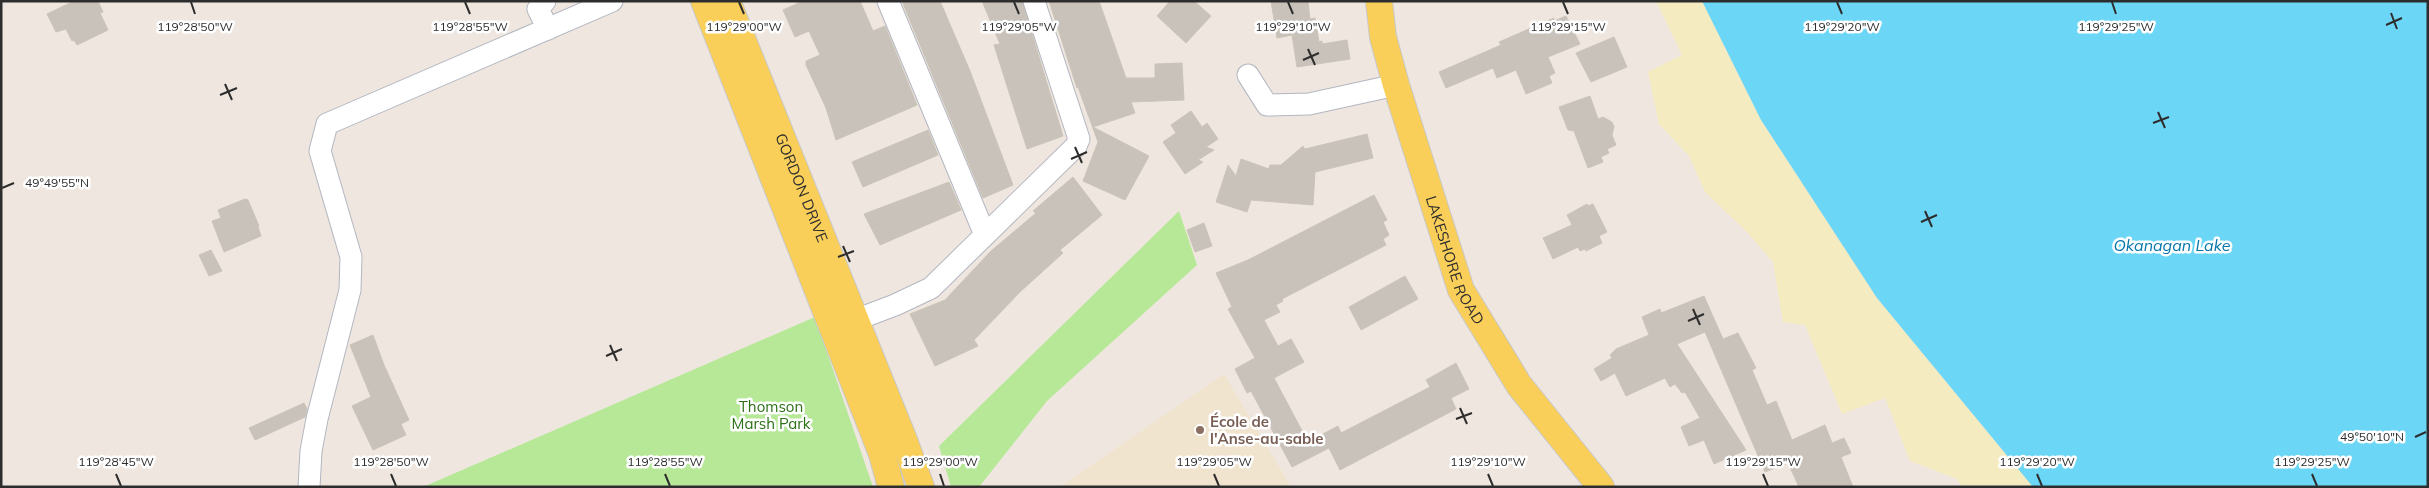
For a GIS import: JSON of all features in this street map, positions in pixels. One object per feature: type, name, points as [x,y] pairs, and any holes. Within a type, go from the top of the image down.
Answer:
[{"type":"main road","name":"GORDON DRIVE","points":[[704,1],[845,324],[904,440],[920,487]]},
{"type":"main road","name":"GORDON DRIVE","points":[[728,1],[845,324],[891,487]]},
{"type":"main road","name":"LAKESHORE ROAD","points":[[1380,1],[1383,37],[1396,85],[1461,290],[1519,385],[1601,487]]},
{"type":"street","points":[[544,1],[538,9],[548,29]]},
{"type":"street","points":[[309,487],[311,451],[317,419],[350,290],[351,257],[320,151],[327,124],[612,1]]},
{"type":"street","points":[[888,1],[985,235]]},
{"type":"street","points":[[845,324],[895,305],[931,288],[1076,146],[1078,139],[1034,1]]},
{"type":"street","points":[[1248,75],[1267,105],[1309,104],[1396,85]]},
{"type":"shaded area","name":"École de l'Anse-au-sable","points":[[1224,374],[1291,487],[1060,487]]},
{"type":"green space","points":[[1179,211],[1197,265],[1047,401],[979,487],[951,487],[939,446]]},
{"type":"green space","name":"Thomson Marsh Park","points":[[815,317],[873,487],[423,487]]},
{"type":"sand","points":[[1656,1],[1702,1],[1761,120],[1877,298],[2033,487],[1962,487],[1957,479],[1910,461],[1885,398],[1842,414],[1805,325],[1783,322],[1773,262],[1745,230],[1705,192],[1689,156],[1659,124],[1648,72],[1682,55]]},
{"type":"water","name":"Okanagan Lake","points":[[1702,1],[2428,1],[2428,487],[2033,487],[1877,298],[1761,120]]},
{"type":"building","points":[[74,1],[98,1],[103,12],[100,13],[108,30],[77,45],[74,40],[72,41],[66,29],[56,32],[47,14]]},
{"type":"building","points":[[803,1],[860,1],[873,31],[885,26],[917,105],[836,140],[826,108],[806,65],[806,61],[820,55],[809,31],[795,37],[783,10]]},
{"type":"building","points":[[902,1],[940,1],[970,71],[1013,185],[983,198]]},
{"type":"building","points":[[982,1],[1022,1],[1063,136],[1027,149],[994,45],[1000,44]]},
{"type":"building","points":[[1049,1],[1099,1],[1126,78],[1155,78],[1155,64],[1182,63],[1184,100],[1131,102],[1135,113],[1093,127],[1149,156],[1125,200],[1083,181],[1098,142],[1077,88]]},
{"type":"building","points":[[1170,1],[1194,1],[1211,16],[1186,43],[1157,16]]},
{"type":"building","points":[[1271,1],[1308,1],[1310,19],[1315,18],[1319,42],[1322,41],[1322,44],[1347,40],[1350,59],[1297,67],[1292,35],[1277,38]]},
{"type":"building","points":[[1566,16],[1580,44],[1548,57],[1555,73],[1549,76],[1552,83],[1526,94],[1516,70],[1497,78],[1493,68],[1446,88],[1439,72],[1501,45],[1499,42],[1554,18],[1554,21]]},
{"type":"building","points":[[1614,37],[1627,67],[1591,82],[1576,53]]},
{"type":"building","points":[[1590,96],[1598,119],[1603,117],[1612,122],[1614,127],[1612,135],[1616,145],[1607,149],[1609,153],[1601,157],[1603,162],[1588,168],[1574,131],[1568,130],[1559,107]]},
{"type":"building","points":[[1191,111],[1202,127],[1207,123],[1218,139],[1206,147],[1214,150],[1198,160],[1203,162],[1185,174],[1163,142],[1176,133],[1171,125]]},
{"type":"building","points":[[928,130],[938,155],[863,187],[852,162]]},
{"type":"building","points":[[1367,134],[1373,158],[1315,172],[1313,205],[1251,200],[1247,212],[1216,202],[1228,165],[1236,176],[1241,159],[1269,169],[1270,165],[1281,165],[1303,146],[1305,149]]},
{"type":"building","points":[[1073,177],[1102,215],[1060,250],[1063,253],[1020,292],[974,340],[978,346],[935,366],[910,314],[945,300],[991,251],[1036,213],[1033,211]]},
{"type":"building","points":[[949,182],[961,210],[880,245],[864,214]]},
{"type":"building","points":[[1374,195],[1387,220],[1383,222],[1389,235],[1383,239],[1386,245],[1282,299],[1283,301],[1276,305],[1280,312],[1264,320],[1278,346],[1291,339],[1304,362],[1274,378],[1308,442],[1338,426],[1341,433],[1430,387],[1426,380],[1456,363],[1469,389],[1451,398],[1456,409],[1340,470],[1329,448],[1292,467],[1251,391],[1247,393],[1235,369],[1255,358],[1228,309],[1232,307],[1216,273],[1248,260]]},
{"type":"building","points":[[245,199],[248,200],[259,226],[261,236],[224,252],[212,221],[221,218],[218,210]]},
{"type":"building","points":[[1587,204],[1588,206],[1593,204],[1607,232],[1599,236],[1602,243],[1586,251],[1585,249],[1580,251],[1578,247],[1553,259],[1543,238],[1572,225],[1567,215]]},
{"type":"building","points":[[1204,223],[1212,246],[1195,252],[1187,230]]},
{"type":"building","points":[[211,250],[222,271],[209,276],[199,255]]},
{"type":"building","points":[[1405,276],[1418,299],[1361,330],[1349,307]]},
{"type":"building","points":[[1704,296],[1723,339],[1738,333],[1756,368],[1752,370],[1767,405],[1776,401],[1792,440],[1825,425],[1832,443],[1844,438],[1851,453],[1841,457],[1853,487],[1799,487],[1788,463],[1765,472],[1705,332],[1677,344],[1746,450],[1714,464],[1704,440],[1689,446],[1681,427],[1700,418],[1685,392],[1682,393],[1675,384],[1670,387],[1665,378],[1626,396],[1615,373],[1601,381],[1594,369],[1612,358],[1610,355],[1616,349],[1649,335],[1642,317],[1660,309],[1661,313]]},
{"type":"building","points":[[373,335],[384,365],[409,420],[401,424],[406,435],[373,450],[352,406],[371,397],[350,345]]},
{"type":"building","points":[[304,403],[307,409],[305,417],[255,440],[249,428]]},
{"type":"place","name":"École de l'Anse-au-sable","points":[[1200,430]]}]
